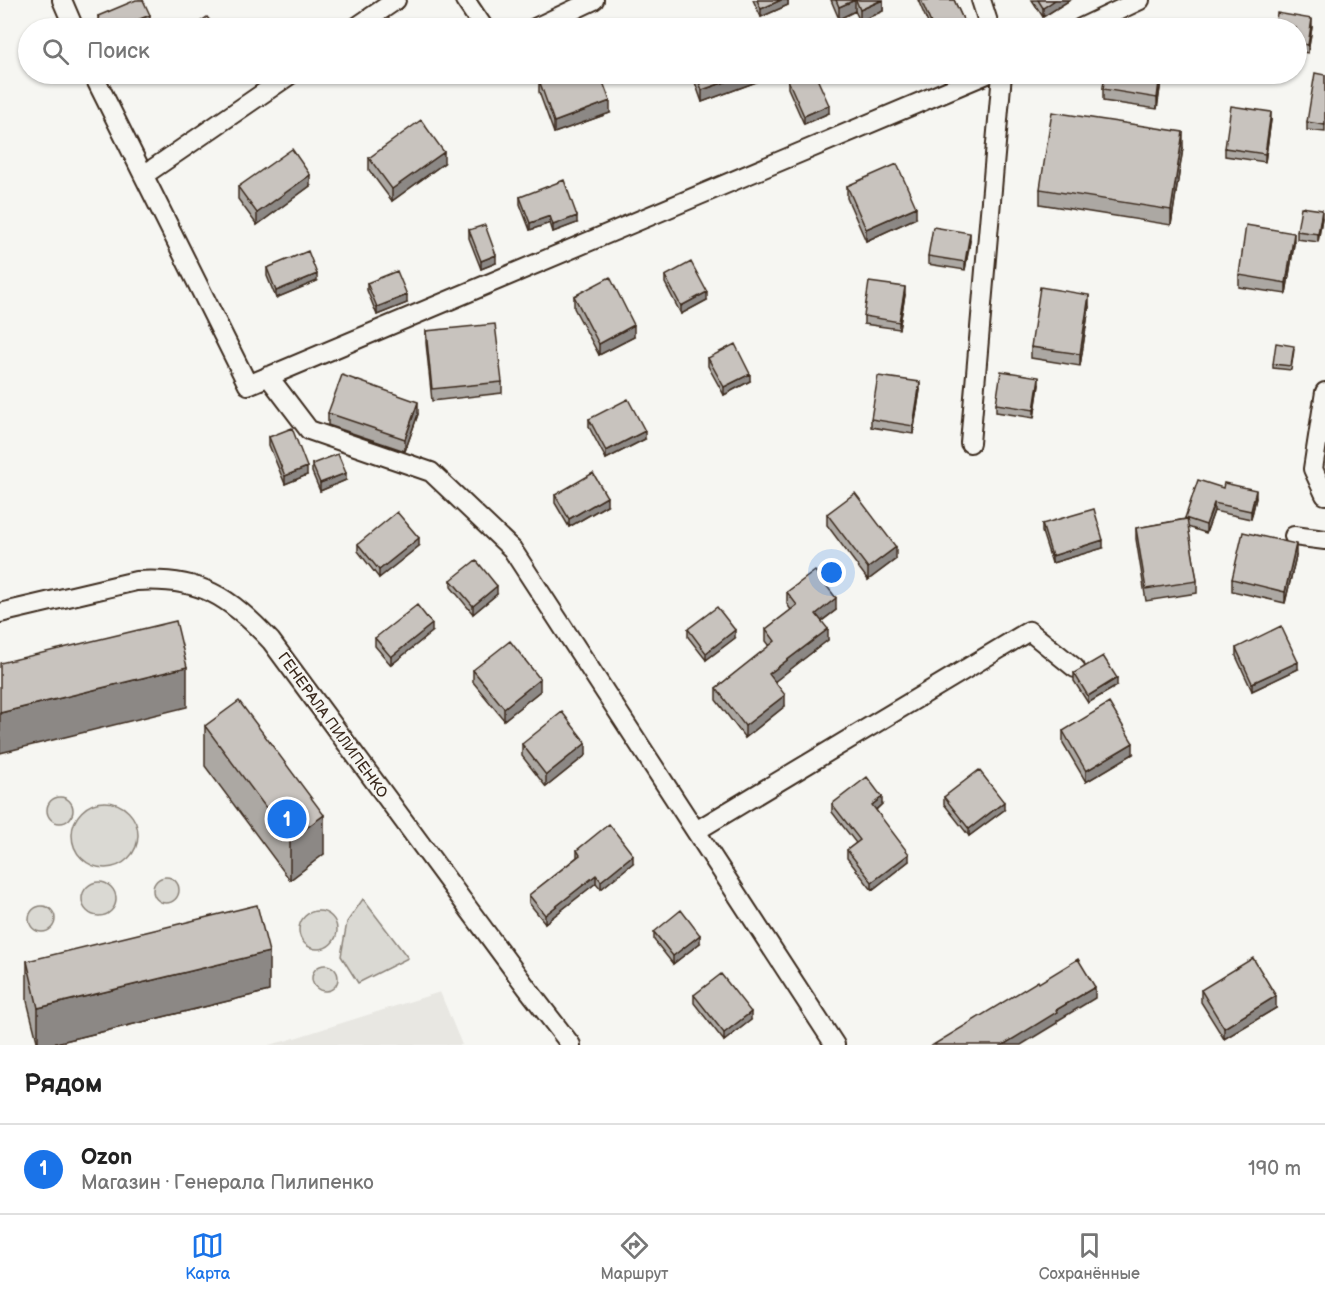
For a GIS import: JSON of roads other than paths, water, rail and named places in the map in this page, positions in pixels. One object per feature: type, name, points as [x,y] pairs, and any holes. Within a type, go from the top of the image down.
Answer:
[{"type":"street","points":[[62,0],[70,18]]},
{"type":"street","points":[[370,18],[396,0]]},
{"type":"street","points":[[465,0],[477,18]]},
{"type":"street","points":[[556,18],[594,0]]},
{"type":"street","points":[[981,0],[987,18]]},
{"type":"street","points":[[1102,18],[1140,0]]},
{"type":"street","points":[[98,84],[248,385],[963,84]]},
{"type":"street","points":[[144,175],[276,84]]},
{"type":"street","points":[[970,443],[1001,84]]},
{"type":"street","points":[[268,376],[309,430],[431,472],[512,549],[835,1045]]},
{"type":"street","points":[[1325,392],[1313,469],[1325,495]]},
{"type":"street","points":[[1294,536],[1325,540]]},
{"type":"street","name":"ГЕНЕРАЛА ПИЛИПЕНКО","points":[[0,613],[136,581],[155,579],[190,584],[227,600],[250,618],[271,641],[571,1045]]},
{"type":"street","points":[[696,831],[1029,631],[1075,668]]},
{"type":"place","name":"Ozon","points":[[287,819]]}]
